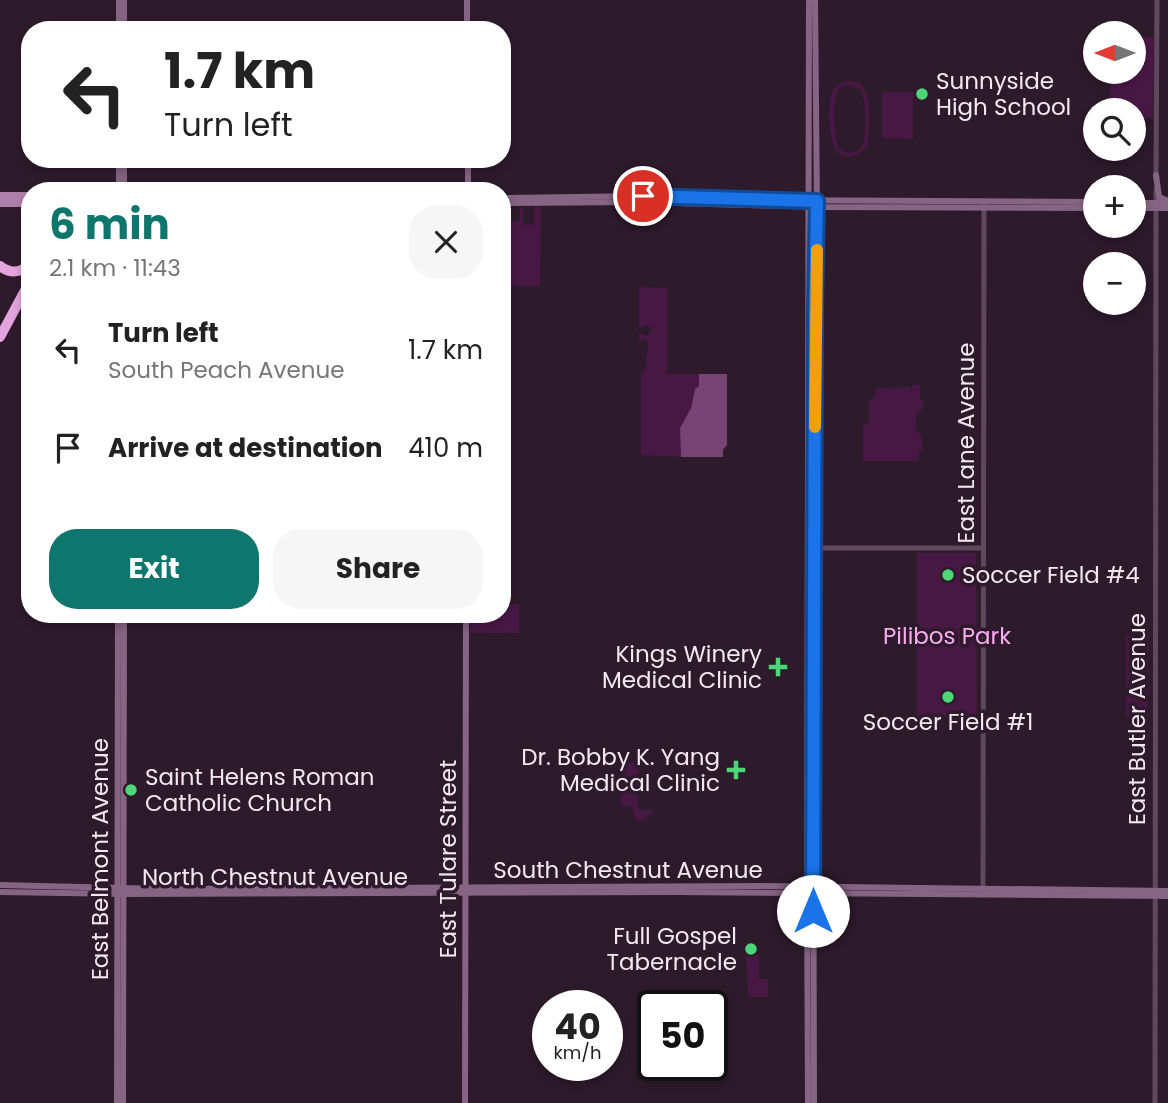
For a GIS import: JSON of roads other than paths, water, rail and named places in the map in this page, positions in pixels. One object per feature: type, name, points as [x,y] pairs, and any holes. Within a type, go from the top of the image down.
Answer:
[{"type":"highway","points":[[0,266],[15,272],[21,270]]},
{"type":"highway","points":[[0,337],[21,298]]},
{"type":"main road","points":[[122,0],[122,21]]},
{"type":"main road","points":[[467,0],[467,21]]},
{"type":"main road","points":[[809,0],[813,204]]},
{"type":"main road","points":[[811,1103],[815,0]]},
{"type":"main road","points":[[1156,175],[1159,197],[1168,202]]},
{"type":"main road","points":[[0,196],[21,195]]},
{"type":"main road","points":[[511,198],[645,196],[813,204],[984,205],[1026,202],[1083,204]]},
{"type":"main road","points":[[658,203],[662,200],[688,198]]},
{"type":"main road","points":[[511,203],[697,204],[749,200],[877,207],[950,201],[1005,208],[1083,205]]},
{"type":"main road","points":[[1005,208],[1023,206],[1026,202]]},
{"type":"main road","points":[[1146,207],[1168,202]]},
{"type":"main road","points":[[0,203],[21,203]]},
{"type":"main road","points":[[1146,205],[1168,208]]},
{"type":"main road","name":"East Belmont Avenue","points":[[117,1103],[121,623]]},
{"type":"main road","name":"East Tulare Street","points":[[465,1103],[466,623]]},
{"type":"main road","name":"North Chestnut Avenue","points":[[0,885],[120,891],[401,894],[466,891]]},
{"type":"main road","points":[[34,893],[40,889],[63,890],[77,887]]},
{"type":"main road","points":[[855,893],[875,891],[878,888]]},
{"type":"main road","name":"South Chestnut Avenue","points":[[466,891],[878,888],[1013,895],[1168,893]]},
{"type":"main road","points":[[401,894],[423,889]]},
{"type":"main road","name":"South Chestnut Avenue","points":[[810,890],[855,893],[1037,890],[1154,893]]},
{"type":"main road","points":[[1013,895],[1034,893],[1037,890]]},
{"type":"main road","name":"East Belmont Avenue","points":[[120,891],[123,1103]]},
{"type":"main road","name":"North Chestnut Avenue","points":[[0,892],[466,891]]},
{"type":"street","name":"East Butler Avenue","points":[[1155,1103],[1157,0]]},
{"type":"street","name":"East Lane Avenue","points":[[983,892],[984,205]]},
{"type":"street","points":[[812,548],[983,548]]},
{"type":"place","name":"Sunnyside High School","points":[[922,94]]},
{"type":"place","name":"Soccer Field #4","points":[[948,575]]},
{"type":"place","name":"Kings Winery Medical Clinic","points":[[778,667]]},
{"type":"place","name":"Soccer Field #1","points":[[948,697]]},
{"type":"place","name":"Dr. Bobby K. Yang Medical Clinic","points":[[736,770]]},
{"type":"place","name":"Saint Helens Roman Catholic Church","points":[[131,790]]},
{"type":"place","name":"Full Gospel Tabernacle","points":[[751,949]]},
{"type":"park label","name":"Pilibos Park","points":[[947,636]]}]
